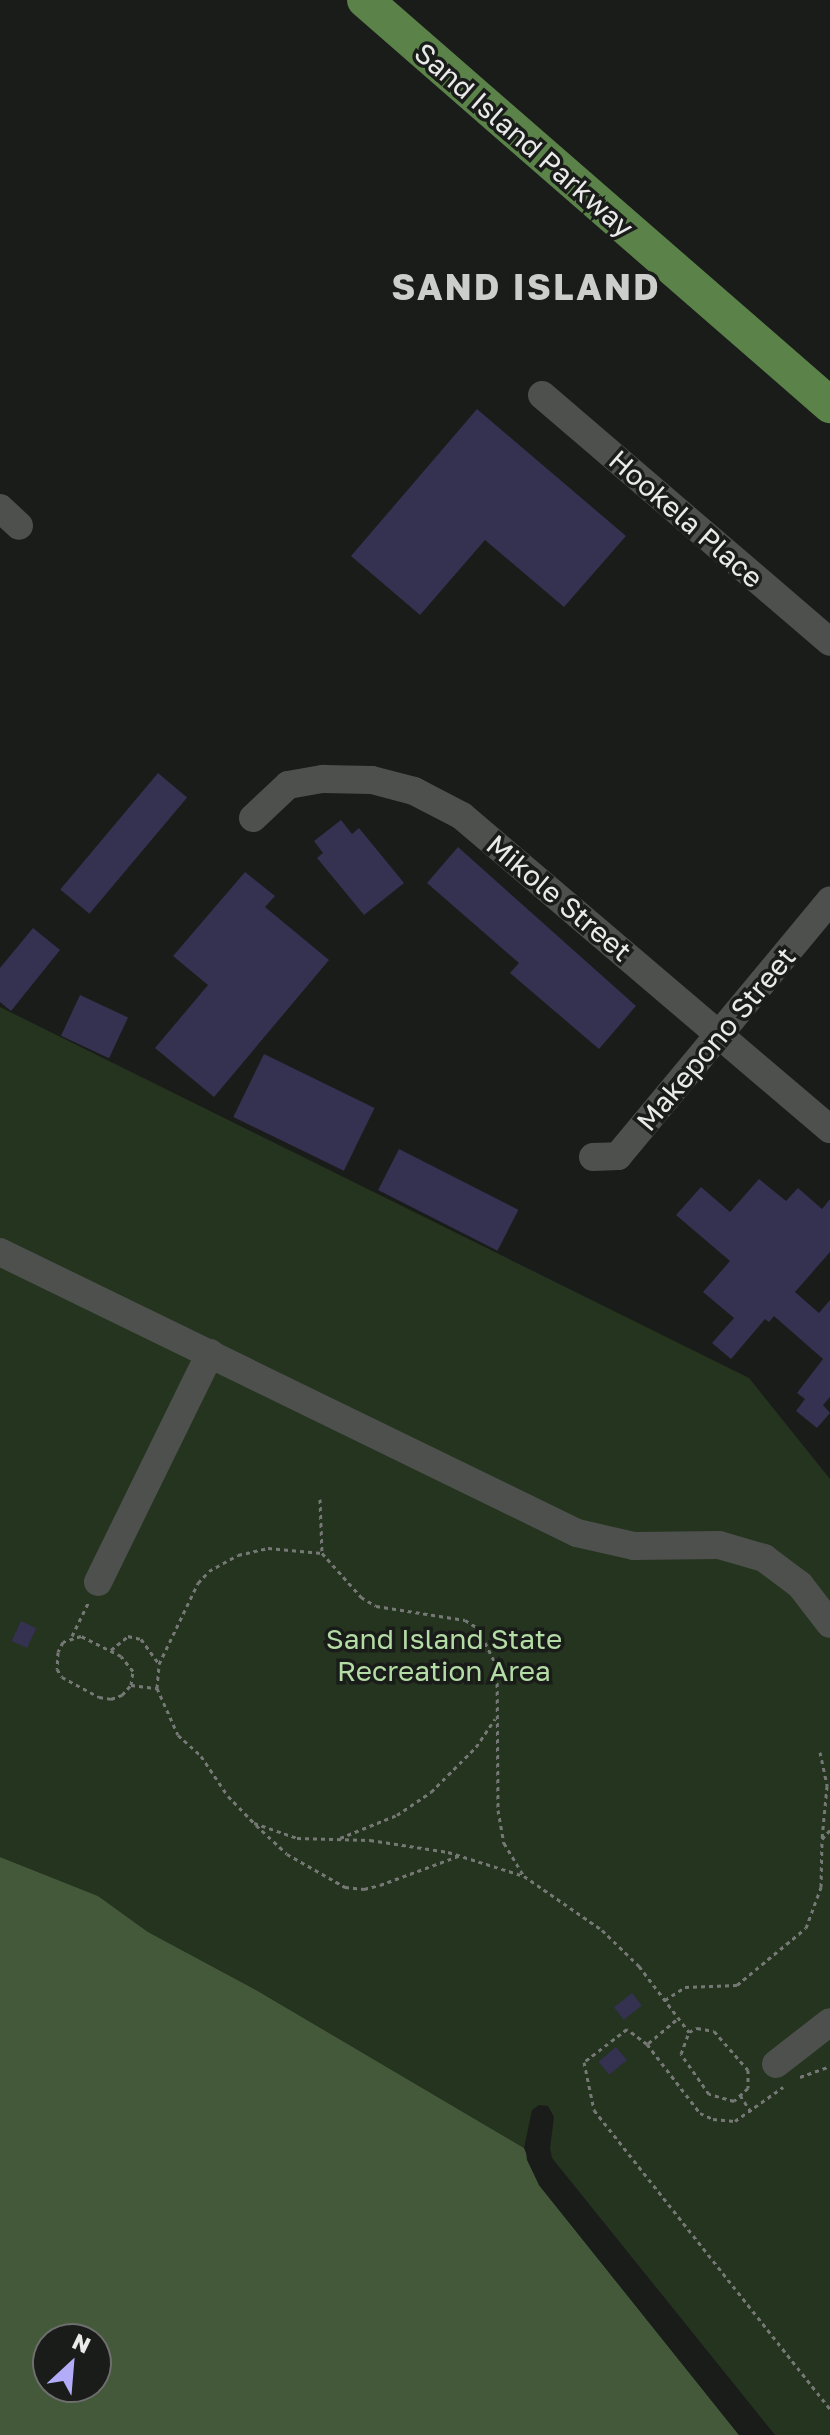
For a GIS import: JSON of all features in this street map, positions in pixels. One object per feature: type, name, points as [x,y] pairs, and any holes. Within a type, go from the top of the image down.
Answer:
[{"type":"main road","name":"Sand Island Parkway","points":[[365,0],[830,405]]},
{"type":"street","name":"Hookela Place","points":[[542,395],[830,642]]},
{"type":"street","name":"Mikole Street","points":[[253,818],[288,785],[323,779],[372,780],[414,791],[462,816],[830,1129]]},
{"type":"street","name":"Makepono Street","points":[[593,1157],[618,1156],[830,901]]},
{"type":"street","points":[[0,1252],[577,1533],[634,1546],[719,1545],[764,1558],[800,1585],[830,1624]]},
{"type":"street","points":[[98,1582],[210,1353]]},
{"type":"street","points":[[776,2064],[830,2022]]},
{"type":"path","points":[[320,1499],[322,1553],[361,1597],[376,1606],[465,1620],[478,1628],[497,1667],[499,1829],[524,1876]]},
{"type":"path","points":[[322,1553],[268,1548],[238,1555],[209,1571],[198,1583],[159,1664],[157,1688],[178,1735],[201,1756],[228,1796],[287,1854],[345,1887],[380,1885],[461,1855]]},
{"type":"path","points":[[72,1637],[81,1636],[121,1656],[133,1671],[131,1685],[122,1695],[111,1699],[99,1697],[62,1677],[57,1669],[58,1652],[72,1637],[98,1582]]},
{"type":"path","points":[[111,1650],[128,1636],[141,1639],[159,1664]]},
{"type":"path","points":[[131,1685],[157,1688]]},
{"type":"path","points":[[337,1840],[397,1815],[431,1792],[476,1747],[497,1716]]},
{"type":"path","points":[[665,2000],[685,1987],[737,1985],[806,1928],[821,1887],[827,1786],[820,1752]]},
{"type":"path","points":[[254,1823],[297,1838],[413,1845],[461,1855],[524,1876],[602,1930],[639,1966],[689,2032]]},
{"type":"path","points":[[822,1839],[830,1830]]},
{"type":"path","points":[[647,2044],[678,2019]]},
{"type":"path","points":[[697,2028],[714,2031],[748,2070],[748,2088],[734,2101],[709,2094],[681,2054],[689,2032],[697,2028]]},
{"type":"path","points":[[830,2066],[792,2082],[735,2121],[713,2119],[700,2113],[647,2044],[627,2029],[584,2062],[594,2110],[830,2409]]},
{"type":"path","points":[[740,2095],[751,2112]]},
{"type":"green space","name":"Sand Island State Recreation Area","points":[[0,1007],[749,1378],[830,1479],[830,2435],[775,2435],[552,2158],[550,2148],[554,2117],[548,2106],[539,2105],[532,2110],[524,2148],[256,1990],[148,1932],[98,1896],[0,1857]]},
{"type":"shaded area","points":[[0,1857],[98,1896],[148,1932],[256,1990],[524,2148],[539,2185],[739,2435],[0,2435]]},
{"type":"pier","points":[[525,2143],[542,2182],[743,2435],[739,2435],[539,2185],[527,2160]]},
{"type":"building","points":[[477,409],[626,536],[564,607],[485,540],[420,615],[351,556]]},
{"type":"building","points":[[158,773],[187,797],[89,914],[60,889]]},
{"type":"building","points":[[341,820],[352,834],[359,828],[404,883],[364,915],[317,858],[323,853],[314,841]]},
{"type":"building","points":[[458,847],[636,1006],[599,1049],[510,973],[519,963],[427,883]]},
{"type":"building","points":[[245,872],[275,896],[265,907],[329,960],[214,1097],[155,1048],[208,985],[173,956]]},
{"type":"building","points":[[33,928],[60,950],[11,1011],[0,1002],[0,968]]},
{"type":"building","points":[[80,995],[128,1017],[109,1058],[61,1036]]},
{"type":"building","points":[[264,1054],[375,1108],[344,1171],[233,1117]]},
{"type":"building","points":[[399,1149],[518,1210],[498,1251],[378,1190]]},
{"type":"building","points":[[759,1179],[786,1201],[798,1188],[822,1209],[830,1199],[830,1252],[795,1292],[819,1313],[830,1300],[830,1397],[823,1405],[830,1413],[817,1428],[796,1411],[805,1399],[797,1393],[823,1359],[774,1316],[769,1322],[765,1319],[731,1359],[712,1343],[734,1318],[703,1292],[730,1261],[676,1215],[701,1187],[730,1212]]},
{"type":"building","points":[[21,1621],[36,1628],[27,1648],[12,1641]]},
{"type":"building","points":[[632,1993],[642,2006],[624,2020],[614,2007]]},
{"type":"building","points":[[616,2047],[627,2060],[609,2075],[598,2062]]},
{"type":"district","name":"SAND ISLAND","points":[[526,287]]}]
